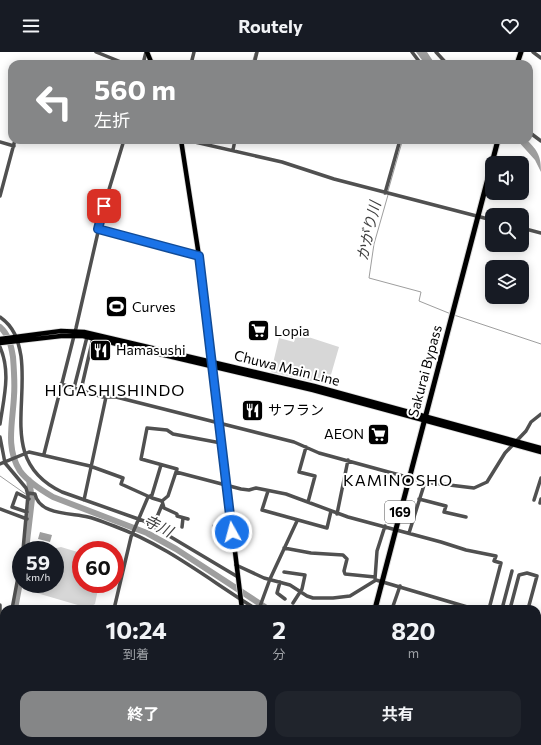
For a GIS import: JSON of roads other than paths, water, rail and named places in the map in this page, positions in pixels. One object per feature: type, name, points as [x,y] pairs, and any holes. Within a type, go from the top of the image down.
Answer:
[{"type":"highway","name":"Sakurai Bypass","points":[[376,605],[497,144]]},
{"type":"main road","points":[[182,144],[199,256],[241,605]]},
{"type":"main road","name":"Chuwa Main Line","points":[[74,333],[211,363]]},
{"type":"main road","name":"Chuwa Main Line","points":[[0,339],[17,339],[74,333],[211,363],[516,443],[541,448]]},
{"type":"main road","name":"Chuwa Main Line","points":[[0,343],[17,339]]},
{"type":"main road","name":"Chuwa Main Line","points":[[516,443],[541,452]]},
{"type":"street","points":[[96,52],[116,60]]},
{"type":"street","points":[[436,52],[443,60]]},
{"type":"street","points":[[533,52],[541,58]]},
{"type":"street","points":[[0,142],[14,146],[0,196]]},
{"type":"street","points":[[44,454],[98,229],[123,144]]},
{"type":"street","points":[[205,144],[282,162],[385,193],[485,218]]},
{"type":"street","points":[[233,150],[234,144]]},
{"type":"street","points":[[385,193],[399,144]]},
{"type":"street","points":[[98,229],[199,256]]},
{"type":"street","points":[[529,230],[541,233]]},
{"type":"street","points":[[0,317],[11,327],[17,339],[23,370],[21,423],[23,454],[29,465],[45,482],[57,490],[138,520],[238,578]]},
{"type":"street","points":[[74,388],[87,337]]},
{"type":"street","points":[[80,390],[93,338]]},
{"type":"street","points":[[0,347],[6,363],[7,382],[0,424]]},
{"type":"street","points":[[61,384],[106,397],[116,396],[219,424],[279,438],[319,453],[425,482],[474,488],[487,482],[505,453],[516,443],[531,422],[541,414]]},
{"type":"street","points":[[84,500],[90,466],[106,397]]},
{"type":"street","points":[[221,443],[172,434],[167,430],[147,428],[141,459],[177,470],[176,472],[226,485],[249,490],[256,488],[286,494],[337,514],[386,526],[466,550],[496,556],[494,561],[501,563],[490,605]]},
{"type":"street","points":[[0,437],[6,462],[26,488],[28,496],[24,541]]},
{"type":"street","points":[[306,447],[299,472],[315,476],[308,502]]},
{"type":"street","points":[[0,464],[29,452],[44,454],[90,466],[123,478],[121,484],[162,503],[177,514],[177,516],[188,519]]},
{"type":"street","points":[[337,514],[348,460]]},
{"type":"street","points":[[115,605],[133,534],[148,497],[152,495],[161,465]]},
{"type":"street","points":[[157,517],[162,503],[168,496],[176,472]]},
{"type":"street","points":[[534,500],[541,478]]},
{"type":"street","points":[[409,533],[425,482]]},
{"type":"street","points":[[268,491],[262,510],[296,521],[327,528],[331,511]]},
{"type":"street","points":[[27,512],[12,507],[17,493],[28,496],[35,494],[36,499],[43,506],[50,509],[88,517],[142,537],[253,605]]},
{"type":"street","points":[[419,499],[446,506],[444,512],[466,517]]},
{"type":"street","points":[[0,509],[27,519]]},
{"type":"street","points":[[182,527],[184,518]]},
{"type":"street","points":[[260,605],[296,521]]},
{"type":"street","points":[[214,526],[232,532]]},
{"type":"street","points":[[375,578],[377,551],[386,526]]},
{"type":"street","points":[[284,548],[311,553],[343,555],[347,559],[344,571],[345,574],[375,578],[461,605]]},
{"type":"street","points":[[236,565],[270,579],[290,585],[313,598],[341,598],[350,596],[375,578]]},
{"type":"street","points":[[284,572],[305,575],[300,592],[292,603]]},
{"type":"street","points":[[503,605],[512,572]]},
{"type":"street","points":[[511,605],[520,575],[527,573],[537,576],[529,605]]},
{"type":"street","points":[[280,582],[277,593],[285,599]]},
{"type":"street","points":[[393,605],[400,586]]},
{"type":"street","points":[[13,605],[15,593]]},
{"type":"street","points":[[0,605],[0,622]]},
{"type":"waterway","name":"かがり川","points":[[253,60],[255,53]]},
{"type":"waterway","name":"かがり川","points":[[388,191],[401,144]]},
{"type":"waterway","name":"かがり川","points":[[388,195],[374,244],[369,278],[421,292],[419,301],[451,314]]},
{"type":"waterway","name":"かがり川","points":[[454,315],[541,344]]},
{"type":"waterway","name":"寺川","points":[[0,327],[8,337],[13,357],[14,386],[11,444],[15,462],[23,475],[35,486],[53,497],[147,533],[176,549],[262,605]]},
{"type":"waterway","points":[[0,476],[27,495]]},
{"type":"waterway","points":[[27,541],[32,499],[29,480]]},
{"type":"waterway","points":[[16,605],[18,593]]},
{"type":"place","name":"Curves","points":[[116,307]]},
{"type":"place","name":"Lopia","points":[[259,331]]},
{"type":"place","name":"Hamasushi","points":[[101,350]]},
{"type":"place","name":"サフラン","points":[[252,410]]},
{"type":"place","name":"AEON","points":[[379,434]]},
{"type":"district","name":"HIGASHISHINDO","points":[[115,390]]},
{"type":"district","name":"KAMINOSHO","points":[[398,480]]}]
